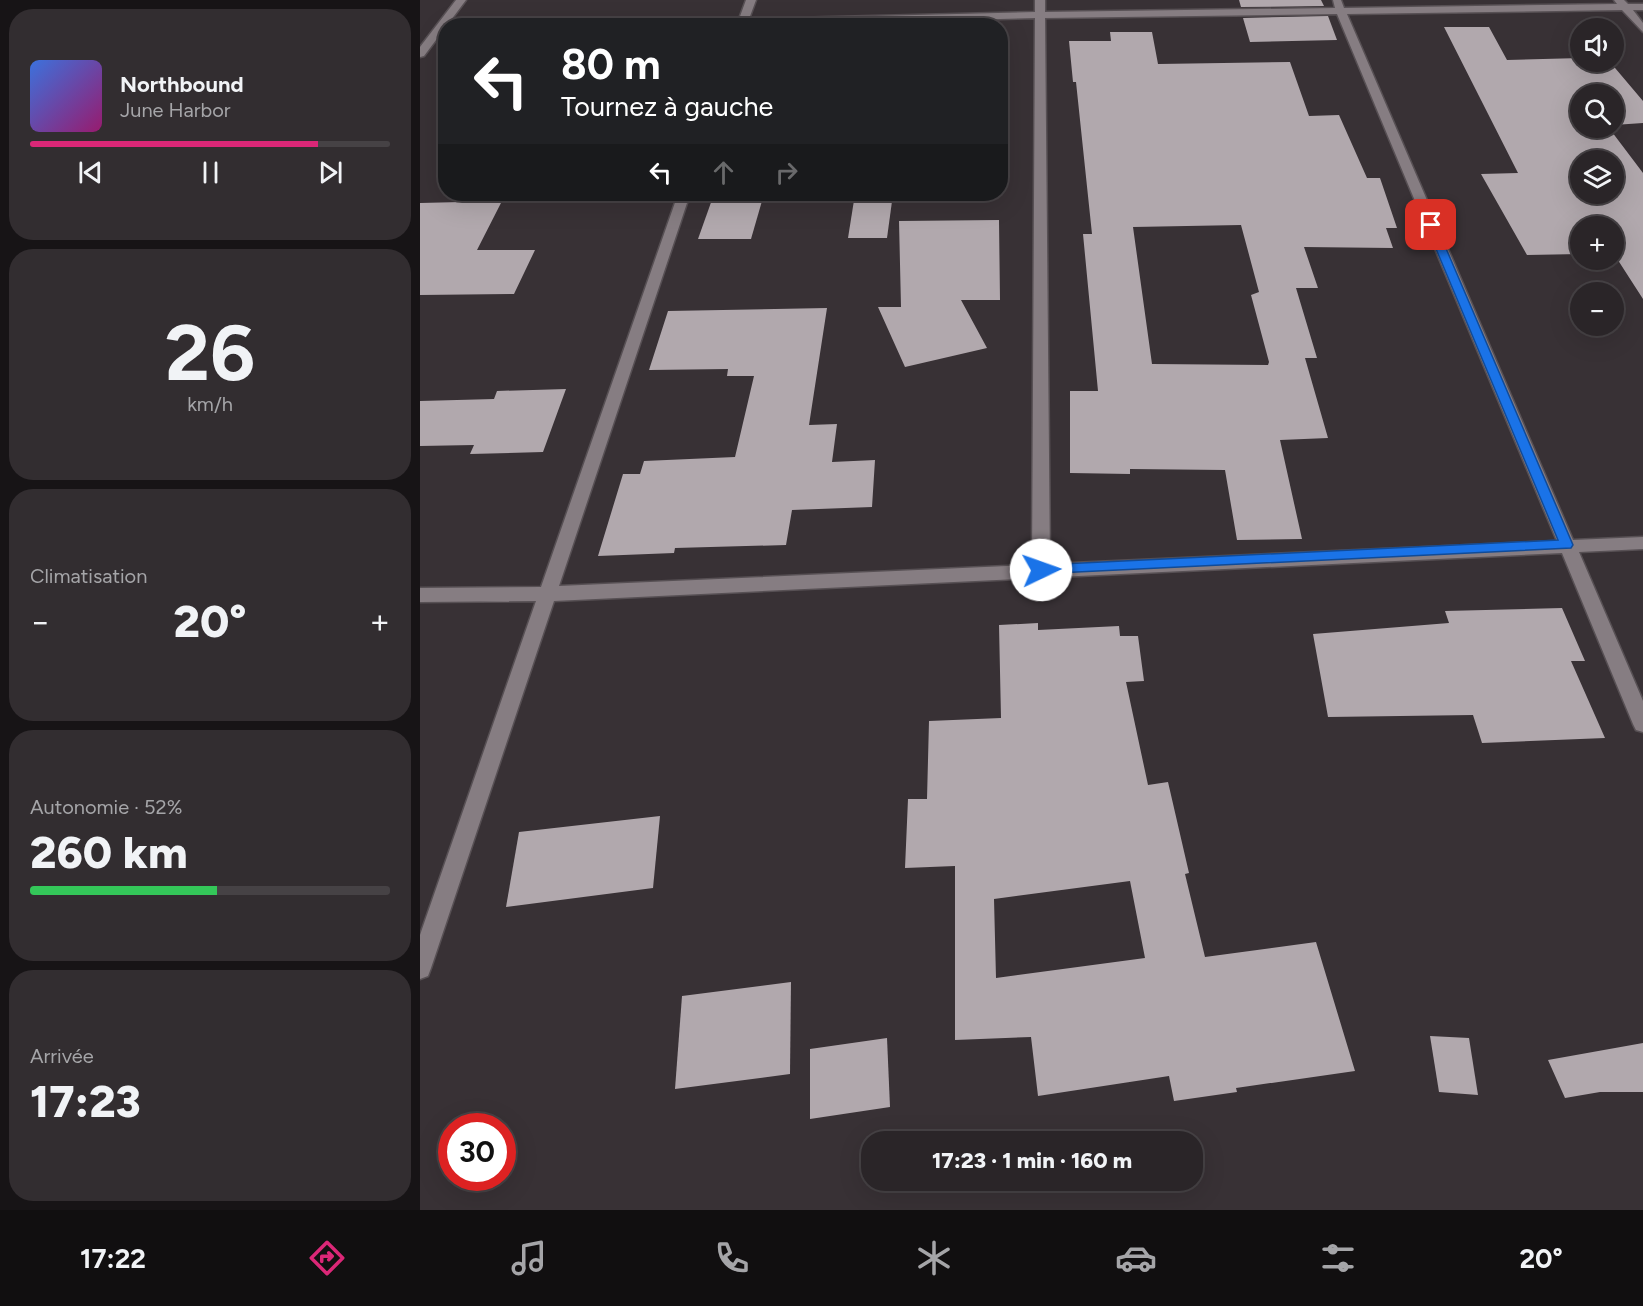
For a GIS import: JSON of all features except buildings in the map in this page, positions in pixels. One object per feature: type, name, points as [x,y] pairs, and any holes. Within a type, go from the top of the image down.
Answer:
[{"type":"street","points":[[450,18],[461,0]]},
{"type":"street","points":[[745,18],[751,0]]},
{"type":"street","points":[[1040,0],[1041,570]]},
{"type":"street","points":[[929,18],[1338,6],[1622,3],[1643,7]]},
{"type":"street","points":[[1622,3],[1643,29]]},
{"type":"street","points":[[1338,6],[1643,724]]},
{"type":"street","points":[[420,30],[438,30]]},
{"type":"street","points":[[420,54],[438,34]]},
{"type":"street","points":[[420,968],[682,201]]},
{"type":"street","points":[[420,595],[546,594],[1643,543]]},
{"type":"route","points":[[1041,570],[1566,545],[1431,225]]}]
